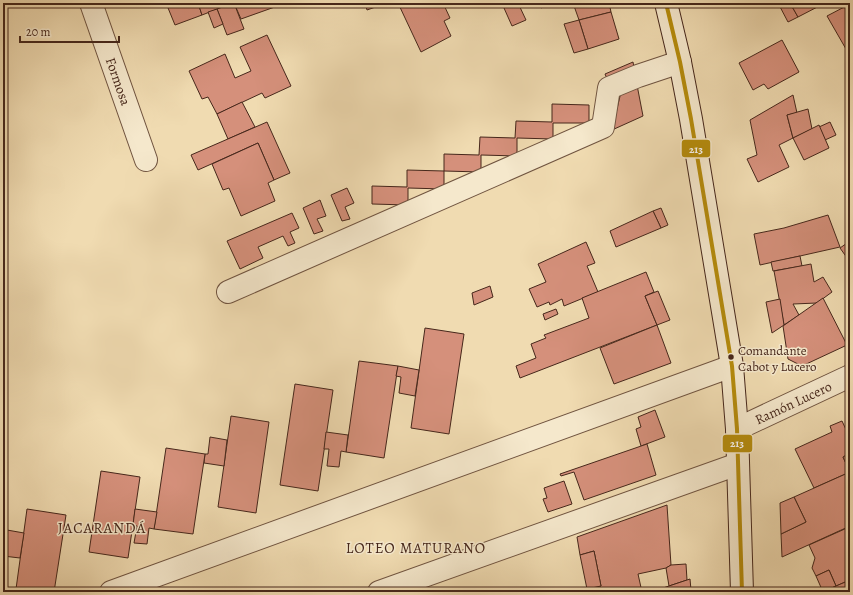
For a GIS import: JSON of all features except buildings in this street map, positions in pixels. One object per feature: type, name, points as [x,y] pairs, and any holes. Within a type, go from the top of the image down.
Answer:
[{"type":"street","name":"Formosa","points":[[90,3],[146,160]]},
{"type":"street","points":[[666,3],[680,62],[732,366],[737,429],[742,592]]},
{"type":"street","points":[[228,292],[603,127],[609,88],[638,76],[680,62]]},
{"type":"street","points":[[111,592],[732,366]]},
{"type":"street","name":"Ramón Lucero","points":[[737,429],[850,376]]},
{"type":"street","points":[[379,592],[738,464]]},
{"type":"transit line","name":"213","points":[[666,3],[680,62],[691,119],[732,366],[737,429],[742,592]]},
{"type":"place","name":"Comandante Cabot y Lucero","points":[[731,357]]},
{"type":"district","name":"JACARANDÁ","points":[[102,528]]},
{"type":"district","name":"LOTEO MATURANO","points":[[416,548]]}]
